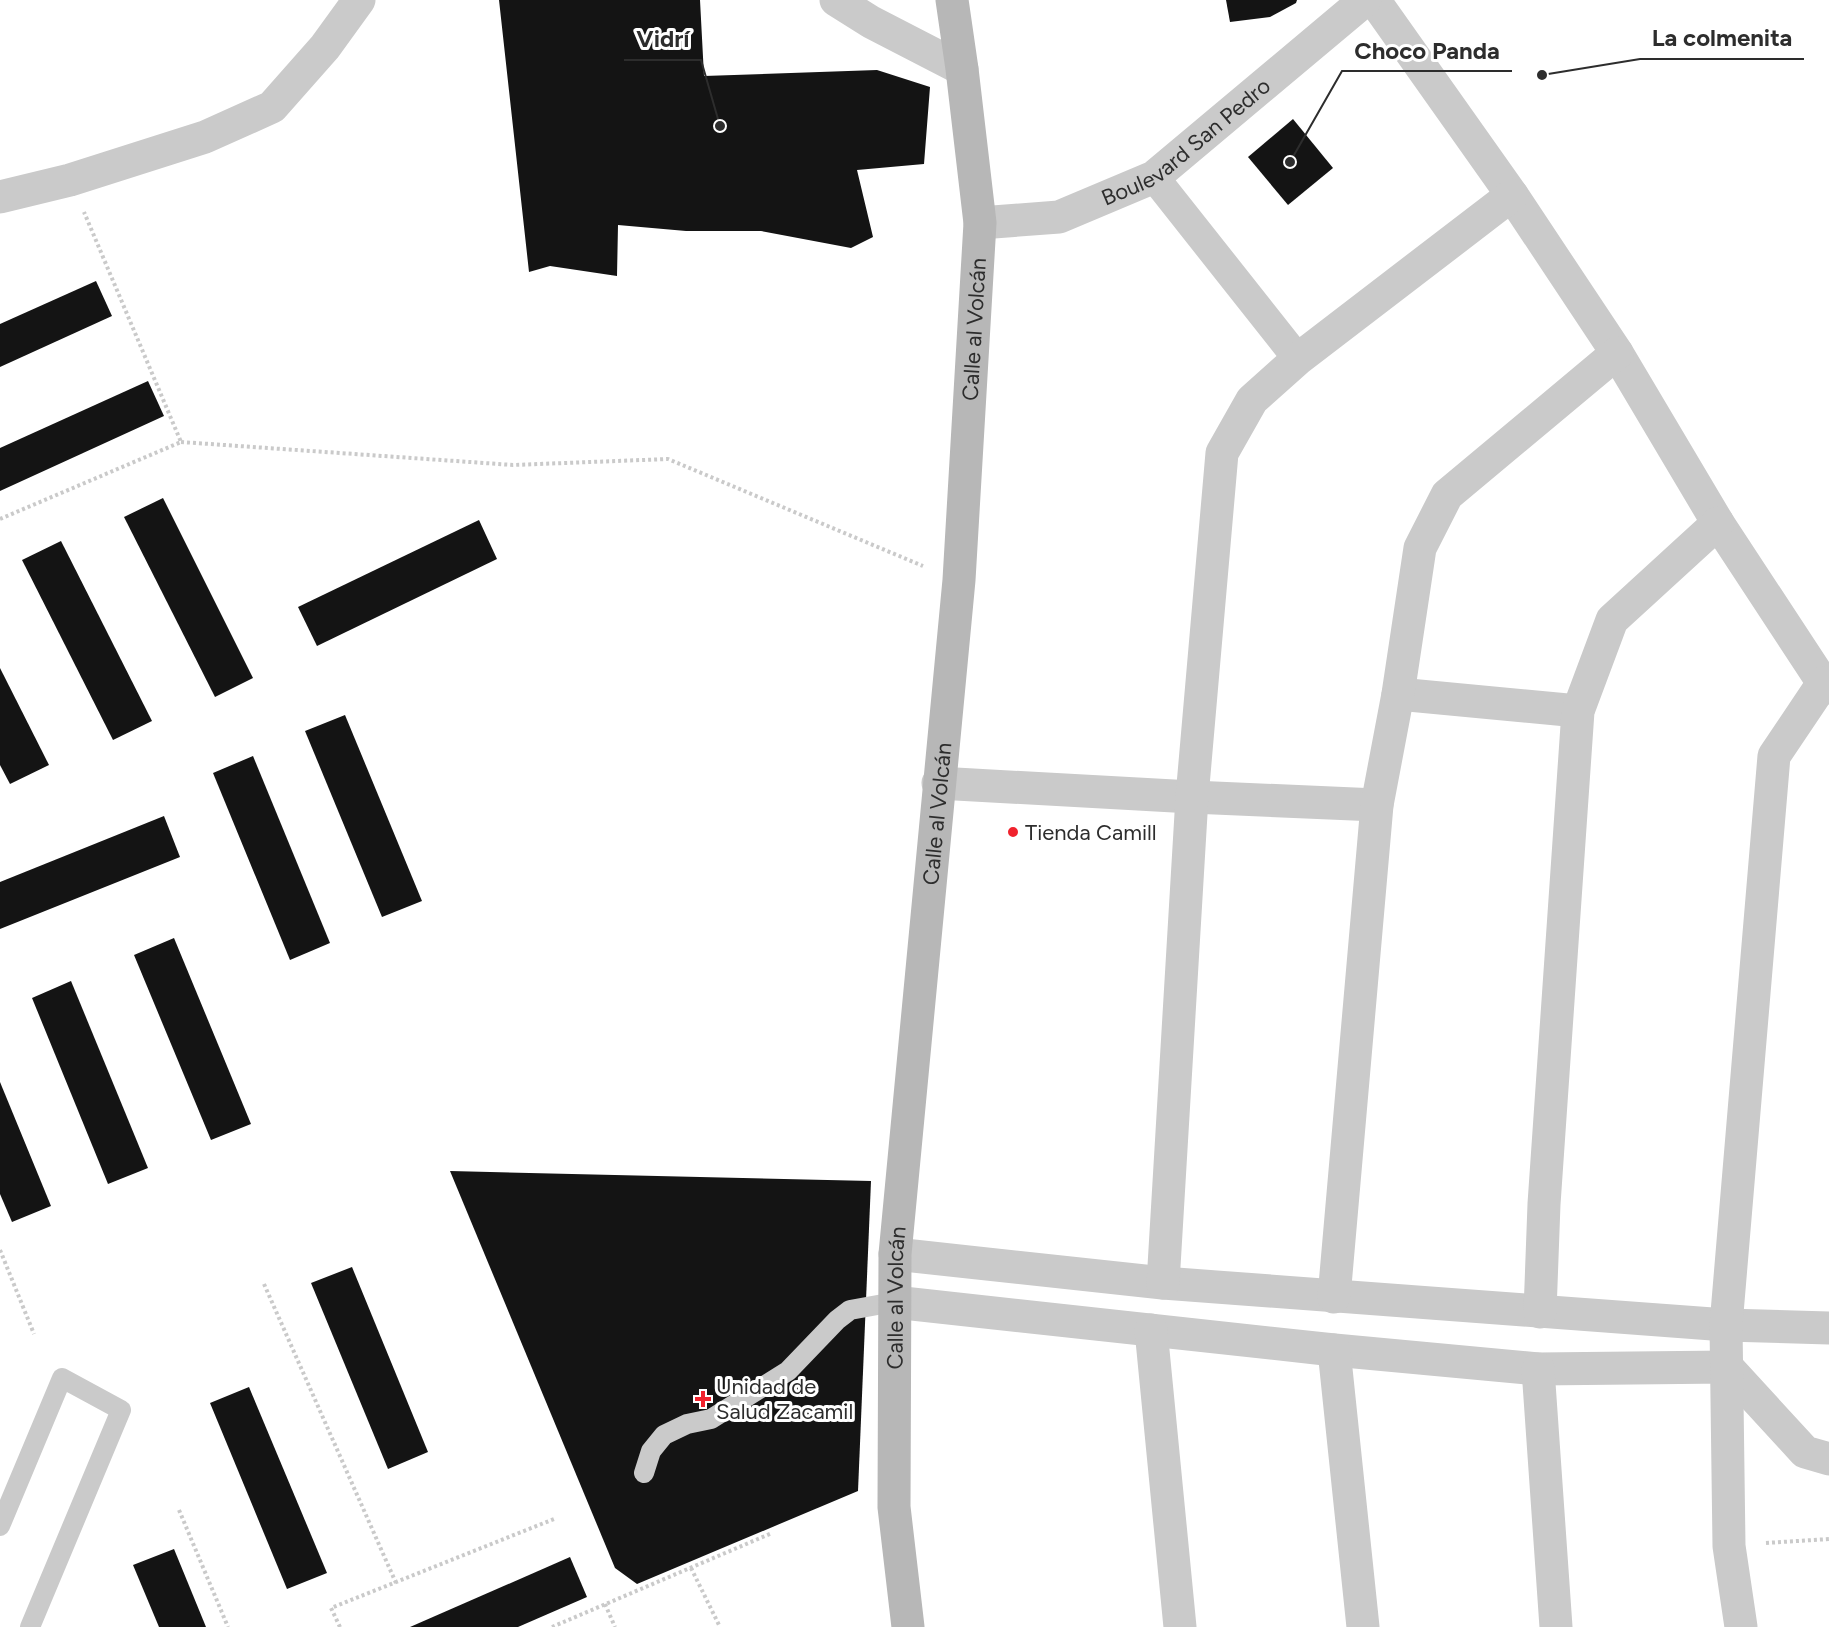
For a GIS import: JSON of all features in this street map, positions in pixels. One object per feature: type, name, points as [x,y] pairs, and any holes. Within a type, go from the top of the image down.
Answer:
[{"type":"main road","name":"Calle al Volcán","points":[[908,1627],[894,1507],[895,1254],[959,580],[980,223],[952,0]]},
{"type":"street","points":[[0,197],[70,180],[205,137],[272,107],[325,46],[359,0]]},
{"type":"street","points":[[836,0],[871,22],[962,69]]},
{"type":"street","name":"Boulevard San Pedro","points":[[980,223],[1059,217],[1154,177],[1365,0]]},
{"type":"street","points":[[1374,0],[1512,195],[1617,353],[1718,523],[1826,685],[1774,756],[1726,1325],[1729,1546],[1741,1627]]},
{"type":"street","points":[[1154,177],[1298,359]]},
{"type":"street","points":[[1163,1283],[1192,797],[1222,453],[1252,400],[1298,359],[1512,195]]},
{"type":"street","points":[[1334,1297],[1377,805],[1398,694],[1420,548],[1447,495],[1617,353]]},
{"type":"street","points":[[1540,1312],[1544,1204],[1578,711],[1612,620],[1718,523]]},
{"type":"street","points":[[1398,694],[1578,711]]},
{"type":"street","points":[[938,783],[1377,805]]},
{"type":"street","points":[[895,1254],[1163,1283],[1334,1297],[1726,1325],[1829,1328]]},
{"type":"street","points":[[1042,1318],[1049,1271]]},
{"type":"street","points":[[894,1302],[1334,1350],[1538,1369],[1727,1367],[1805,1452],[1829,1459]]},
{"type":"street","points":[[1151,1330],[1180,1627]]},
{"type":"street","points":[[1334,1350],[1364,1627]]},
{"type":"street","points":[[1538,1369],[1556,1627]]},
{"type":"lane","points":[[644,1473],[651,1451],[664,1435],[687,1424],[711,1419],[788,1371],[837,1320],[850,1310],[894,1302]]},
{"type":"lane","points":[[0,1526],[62,1378],[122,1410],[30,1627]]},
{"type":"path","points":[[70,180],[181,442]]},
{"type":"path","points":[[0,519],[181,442],[513,465],[668,459],[959,580]]},
{"type":"path","points":[[0,1250],[34,1334]]},
{"type":"path","points":[[264,1284],[396,1583]]},
{"type":"path","points":[[179,1510],[228,1627]]},
{"type":"path","points":[[340,1627],[332,1608],[554,1519]]},
{"type":"path","points":[[552,1627],[772,1533]]},
{"type":"path","points":[[1729,1546],[1829,1539]]},
{"type":"path","points":[[691,1568],[720,1627]]},
{"type":"path","points":[[605,1604],[615,1627]]},
{"type":"building","points":[[499,0],[700,0],[704,76],[877,70],[930,87],[924,164],[857,170],[873,237],[851,248],[761,231],[686,231],[618,225],[617,276],[550,266],[529,272]]},
{"type":"building","points":[[1226,0],[1297,0],[1296,3],[1270,17],[1230,22]]},
{"type":"building","points":[[1293,119],[1333,168],[1288,205],[1248,157]]},
{"type":"building","points":[[96,281],[112,316],[0,367],[0,324]]},
{"type":"building","points":[[148,381],[164,416],[0,491],[0,448]]},
{"type":"building","points":[[163,498],[253,678],[215,697],[124,517]]},
{"type":"building","points":[[479,520],[497,559],[317,646],[298,607]]},
{"type":"building","points":[[61,541],[152,721],[113,740],[22,560]]},
{"type":"building","points":[[0,668],[49,765],[10,784],[0,765]]},
{"type":"building","points":[[345,715],[422,901],[382,917],[305,731]]},
{"type":"building","points":[[253,756],[330,943],[290,960],[213,773]]},
{"type":"building","points":[[164,816],[180,857],[0,929],[0,882]]},
{"type":"building","points":[[174,938],[251,1124],[211,1140],[134,955]]},
{"type":"building","points":[[71,981],[148,1168],[108,1184],[32,998]]},
{"type":"building","points":[[0,1082],[51,1206],[12,1222],[0,1194]]},
{"type":"building","name":"Unidad de Salud Zacamil","points":[[450,1171],[871,1181],[858,1491],[637,1584],[615,1568]]},
{"type":"building","points":[[352,1267],[428,1452],[388,1469],[311,1283]]},
{"type":"building","points":[[249,1387],[327,1573],[287,1589],[210,1403]]},
{"type":"building","points":[[174,1549],[206,1627],[159,1627],[133,1565]]},
{"type":"building","points":[[570,1557],[587,1597],[518,1627],[410,1627]]},
{"type":"place","name":"La colmenita","points":[[1542,75]]},
{"type":"place","name":"Vidrí","points":[[720,126]]},
{"type":"place","name":"Choco Panda","points":[[1290,162]]},
{"type":"place","name":"Tienda Camill","points":[[1013,832]]},
{"type":"place","name":"Unidad de Salud Zacamil","points":[[703,1399]]}]
